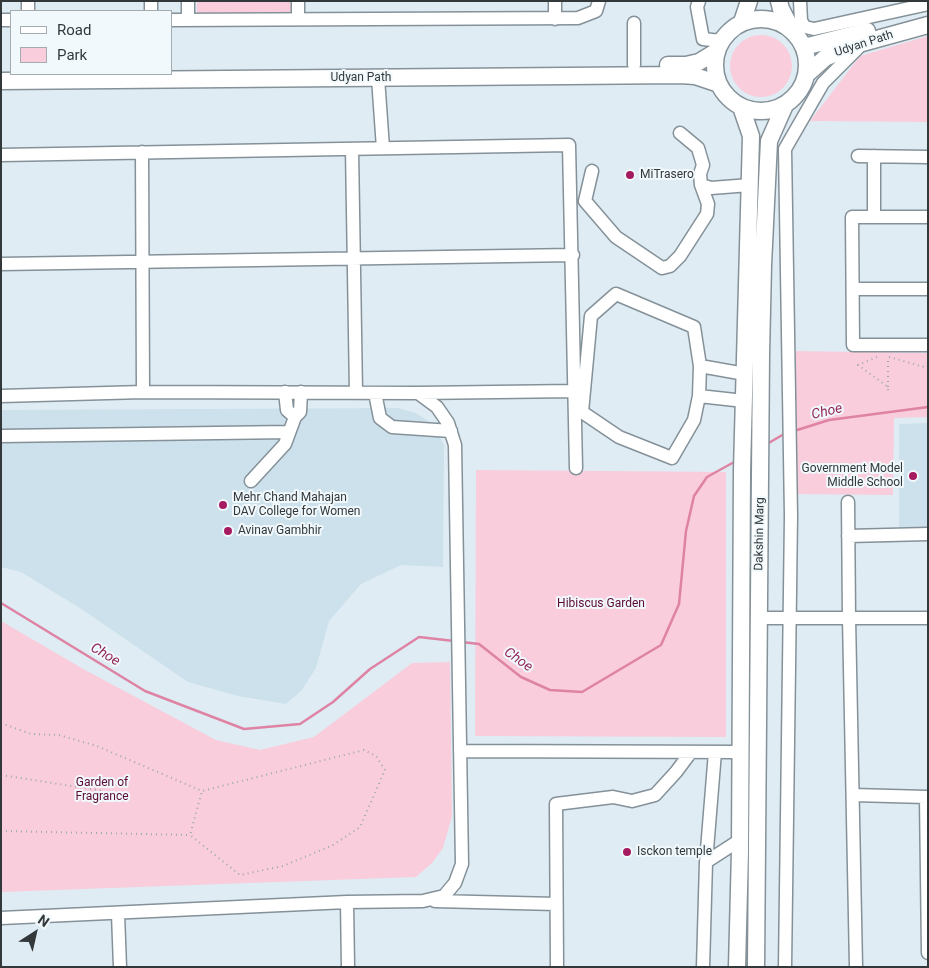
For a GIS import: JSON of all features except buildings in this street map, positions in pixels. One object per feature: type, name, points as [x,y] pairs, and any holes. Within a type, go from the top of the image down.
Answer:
[{"type":"main road","points":[[742,22],[749,1]]},
{"type":"main road","points":[[780,1],[781,9],[804,47],[806,54],[806,75],[799,92],[785,105],[770,110],[757,111],[741,107],[726,95],[718,84],[716,77],[715,56],[719,46],[735,26],[752,19],[766,18],[777,21],[792,30]]},
{"type":"main road","name":"Udyan Path","points":[[804,47],[928,16]]},
{"type":"main road","name":"Udyan Path","points":[[806,75],[824,58],[864,42],[928,25]]},
{"type":"main road","name":"Udyan Path","points":[[172,69],[686,65],[699,62],[719,46]]},
{"type":"main road","name":"Udyan Path","points":[[1,81],[680,75],[695,76],[718,84]]},
{"type":"main road","name":"Dakshin Marg","points":[[756,967],[761,354],[769,140],[785,105]]},
{"type":"main road","name":"Dakshin Marg","points":[[736,967],[740,840],[742,470],[751,136],[741,107]]},
{"type":"street","points":[[188,1],[188,20]]},
{"type":"street","points":[[298,1],[298,19]]},
{"type":"street","points":[[555,1],[555,19]]},
{"type":"street","points":[[172,20],[578,18],[596,11],[599,1]]},
{"type":"street","points":[[699,1],[697,7],[703,39],[719,46]]},
{"type":"street","points":[[800,1],[801,21],[805,27],[814,29],[928,4]]},
{"type":"street","points":[[634,24],[634,65]]},
{"type":"street","points":[[784,967],[791,516],[786,149],[823,83],[864,42]]},
{"type":"street","points":[[378,78],[383,148]]},
{"type":"street","points":[[592,171],[586,201],[616,237],[662,268],[670,266],[680,256],[707,214],[708,204],[701,186],[700,174],[703,165],[698,148],[680,133]]},
{"type":"street","points":[[1,155],[569,145],[576,468]]},
{"type":"street","points":[[352,148],[356,393]]},
{"type":"street","points":[[142,152],[143,392]]},
{"type":"street","points":[[858,156],[928,157]]},
{"type":"street","points":[[874,156],[874,217]]},
{"type":"street","points":[[701,186],[711,188],[750,185]]},
{"type":"street","points":[[928,216],[852,218],[854,345],[928,345]]},
{"type":"street","points":[[1,264],[572,255]]},
{"type":"street","points":[[853,290],[928,289]]},
{"type":"street","points":[[616,294],[694,327],[700,366],[699,396],[694,420],[672,458],[619,437],[582,412],[591,316],[616,294]]},
{"type":"street","points":[[700,366],[744,374]]},
{"type":"street","points":[[1,396],[143,392],[418,393],[574,391]]},
{"type":"street","points":[[285,392],[287,410],[295,417]]},
{"type":"street","points":[[251,481],[285,444],[295,417],[300,412],[301,392]]},
{"type":"street","points":[[375,393],[380,418],[392,427],[450,431]]},
{"type":"street","points":[[418,393],[437,407],[448,423],[455,445],[462,864],[455,883],[444,896],[423,901]]},
{"type":"street","points":[[699,396],[744,402]]},
{"type":"street","points":[[1,436],[289,432]]},
{"type":"street","points":[[848,502],[856,967]]},
{"type":"street","points":[[848,536],[928,534]]},
{"type":"street","points":[[759,618],[928,618]]},
{"type":"street","points":[[460,751],[740,752]]},
{"type":"street","points":[[556,967],[556,804],[613,797],[632,801],[654,795],[676,772],[690,752]]},
{"type":"street","points":[[703,967],[706,862],[715,752]]},
{"type":"street","points":[[854,795],[926,797],[928,953]]},
{"type":"street","points":[[706,862],[740,840]]},
{"type":"street","points":[[1,918],[347,902],[423,901],[556,904]]},
{"type":"street","points":[[347,902],[348,967]]},
{"type":"street","points":[[118,914],[120,967]]},
{"type":"path","points":[[888,387],[858,365],[875,357],[888,357],[928,368]]},
{"type":"path","points":[[888,357],[888,394]]},
{"type":"path","points":[[1,723],[31,734],[59,735],[97,746],[202,791],[364,750],[376,756],[386,770],[360,826],[333,844],[283,866],[240,875],[190,836],[1,832]]},
{"type":"path","points":[[1,775],[104,791]]},
{"type":"path","points":[[190,836],[202,791]]},
{"type":"shaded area","name":"Mehr Chand Mahajan DAV College for Women","points":[[398,408],[416,413],[433,424],[444,445],[443,567],[401,565],[361,584],[329,621],[316,668],[302,690],[286,704],[238,696],[188,682],[80,608],[21,572],[1,567],[1,410]]},
{"type":"shaded area","name":"Government Model Middle School","points":[[928,423],[928,527],[899,528],[899,424]]},
{"type":"green space","points":[[197,1],[292,1],[292,13],[197,13]]},
{"type":"green space","points":[[761,35],[773,38],[783,44],[789,54],[792,66],[789,78],[783,88],[773,94],[761,97],[749,94],[739,88],[733,78],[730,66],[733,54],[739,44],[749,38]]},
{"type":"green space","points":[[928,36],[928,122],[810,121],[860,56]]},
{"type":"green space","points":[[791,351],[928,353],[928,417],[894,418],[893,495],[790,494]]},
{"type":"green space","name":"Hibiscus Garden","points":[[476,470],[726,472],[726,737],[475,736]]},
{"type":"green space","name":"Garden of Fragrance","points":[[1,621],[85,670],[216,740],[260,750],[314,737],[412,663],[450,662],[452,816],[443,848],[432,863],[416,877],[1,892]]},
{"type":"waterway","name":"Choe","points":[[794,431],[829,420],[928,407]]},
{"type":"waterway","name":"Choe","points":[[767,444],[784,434]]},
{"type":"waterway","name":"Choe","points":[[462,642],[479,644],[521,677],[550,690],[582,692],[661,645],[679,604],[686,531],[694,496],[707,477],[736,461]]},
{"type":"waterway","name":"Choe","points":[[1,603],[145,691],[244,729],[300,724],[333,702],[370,669],[419,637],[454,641]]},
{"type":"place","name":"MiTrasero","points":[[630,175]]},
{"type":"place","name":"Government Model Middle School","points":[[913,476]]},
{"type":"place","name":"Mehr Chand Mahajan DAV College for Women","points":[[223,505]]},
{"type":"place","name":"Avinav Gambhir","points":[[228,531]]},
{"type":"place","name":"Isckon temple","points":[[627,852]]}]
